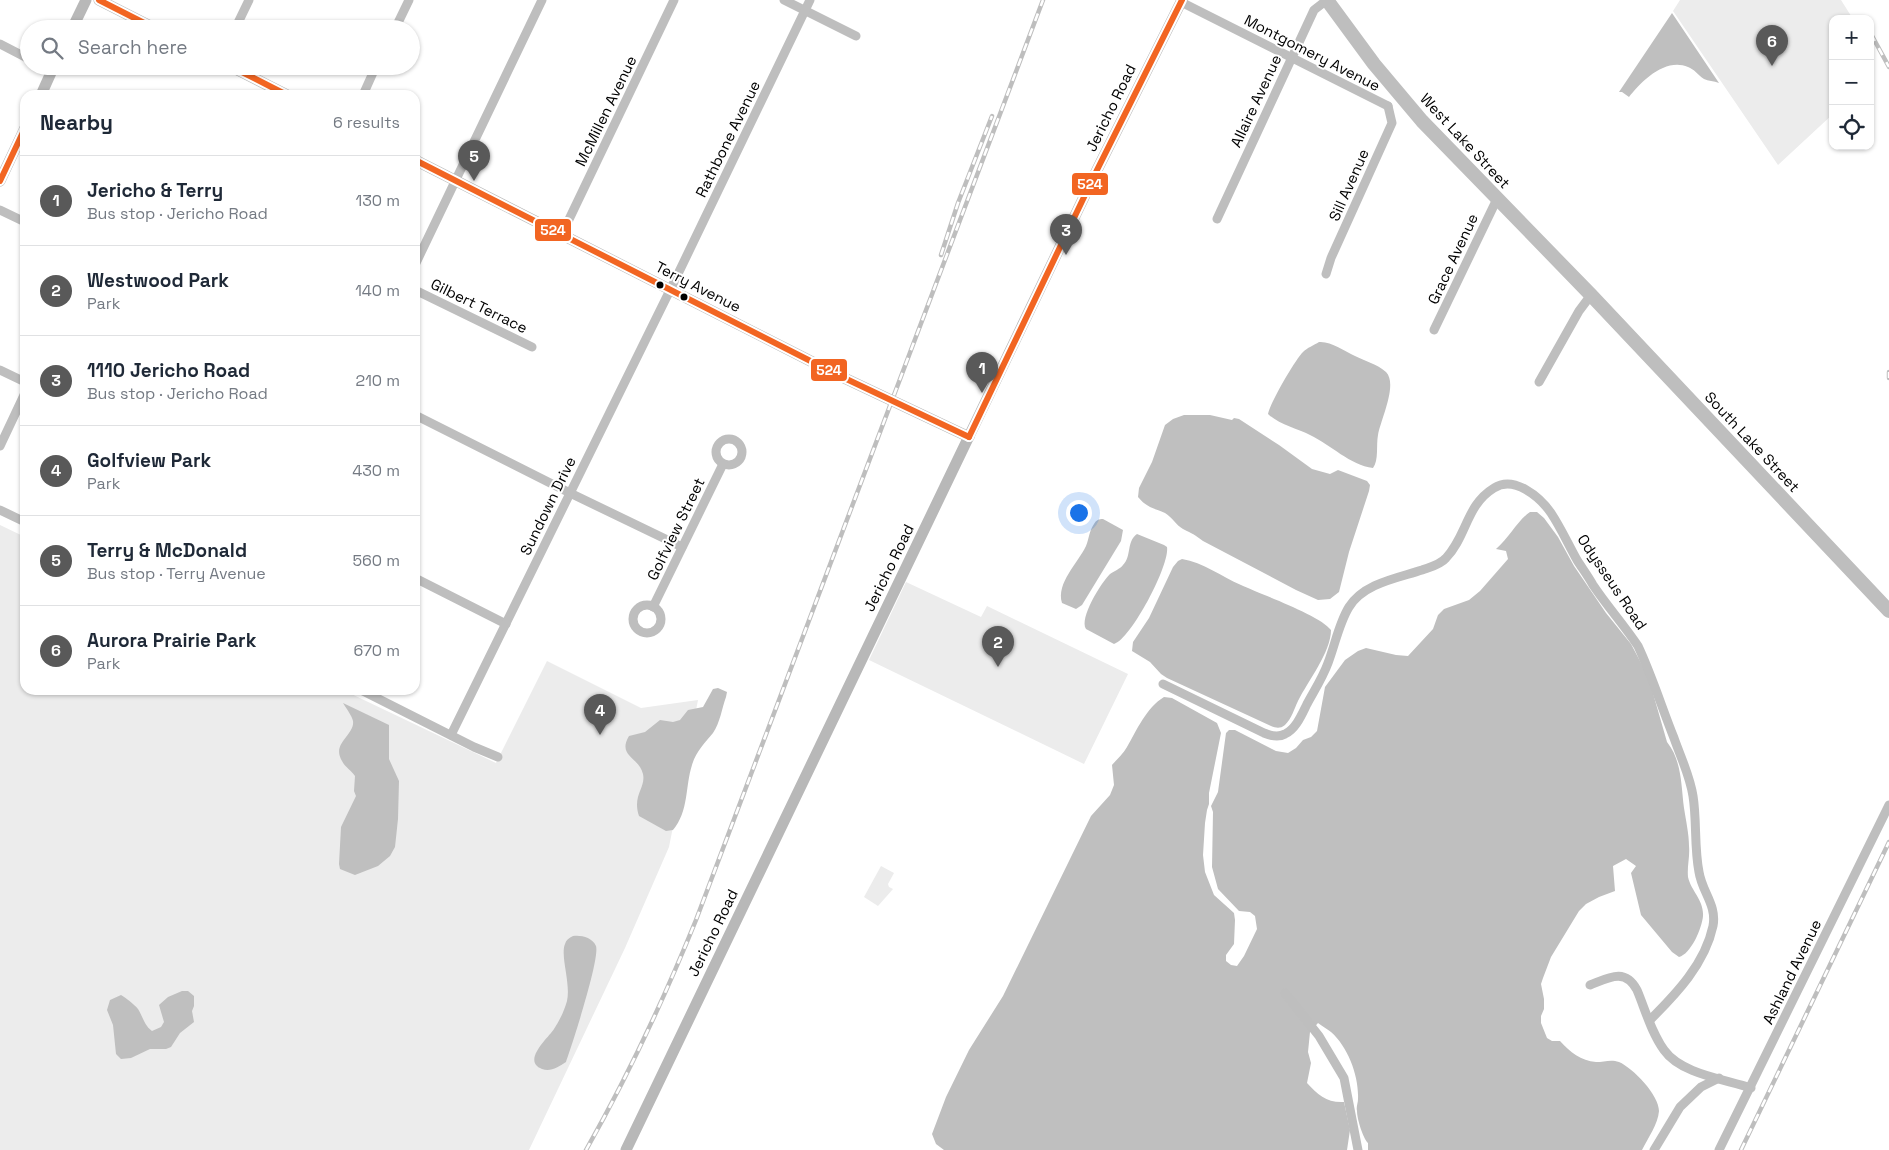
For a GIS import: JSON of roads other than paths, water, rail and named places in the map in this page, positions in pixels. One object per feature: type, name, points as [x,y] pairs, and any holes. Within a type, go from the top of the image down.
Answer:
[{"type":"main road","points":[[76,20],[86,0]]},
{"type":"main road","points":[[99,0],[138,20]]},
{"type":"main road","name":"West Lake Street","points":[[1327,0],[1364,51],[1422,121],[1591,295]]},
{"type":"main road","name":"Jericho Road","points":[[626,1150],[1097,170],[1181,1]]},
{"type":"main road","points":[[43,90],[48,75]]},
{"type":"main road","points":[[248,75],[277,90]]},
{"type":"main road","points":[[0,181],[20,139]]},
{"type":"main road","name":"Terry Avenue","points":[[420,162],[840,376],[969,437]]},
{"type":"main road","name":"South Lake Street","points":[[1591,295],[1889,611]]},
{"type":"street","points":[[239,20],[249,0]]},
{"type":"street","points":[[399,20],[409,0]]},
{"type":"street","points":[[420,255],[542,0]]},
{"type":"street","name":"McMillen Avenue","points":[[562,234],[674,0]]},
{"type":"street","points":[[784,0],[856,36]]},
{"type":"street","name":"Rathbone Avenue","points":[[670,289],[810,0]]},
{"type":"street","name":"Allaire Avenue","points":[[1217,219],[1314,10],[1327,0]]},
{"type":"street","name":"Montgomery Avenue","points":[[1181,1],[1388,106],[1402,97]]},
{"type":"street","points":[[0,44],[20,54]]},
{"type":"street","points":[[364,90],[372,75]]},
{"type":"street","name":"Sill Avenue","points":[[1326,274],[1331,258],[1392,123],[1388,106]]},
{"type":"street","name":"Grace Avenue","points":[[1434,330],[1497,200]]},
{"type":"street","points":[[0,210],[20,220]]},
{"type":"street","name":"Sundown Drive","points":[[451,735],[670,289]]},
{"type":"street","name":"Gilbert Terrace","points":[[420,292],[532,347]]},
{"type":"street","points":[[1539,382],[1579,311],[1591,295]]},
{"type":"street","points":[[0,370],[20,380]]},
{"type":"street","points":[[0,446],[20,404]]},
{"type":"street","points":[[420,418],[682,547]]},
{"type":"street","name":"Golfview Street","points":[[653,607],[723,464]]},
{"type":"street","name":"Odysseus Road","points":[[1163,684],[1273,737],[1285,735],[1296,724],[1306,707],[1327,666],[1348,608],[1356,598],[1374,586],[1433,566],[1444,560],[1461,536],[1470,512],[1484,494],[1497,486],[1512,484],[1528,491],[1550,512],[1577,560],[1609,608],[1628,630],[1638,646],[1689,776],[1696,817],[1696,857],[1701,882],[1712,904],[1714,914],[1713,926],[1709,940],[1680,991],[1650,1020]]},
{"type":"street","points":[[0,510],[20,520]]},
{"type":"street","points":[[420,581],[506,624]]},
{"type":"street","points":[[371,695],[498,757]]},
{"type":"street","name":"Ashland Avenue","points":[[1719,1150],[1889,805]]},
{"type":"street","points":[[1590,985],[1622,975],[1634,983],[1657,1039],[1671,1058],[1683,1066],[1750,1088]]},
{"type":"street","points":[[1285,993],[1319,1036],[1344,1078],[1358,1150]]},
{"type":"street","points":[[1654,1150],[1680,1107],[1701,1087],[1719,1078]]},
{"type":"railway","points":[[586,1150],[645,1037],[696,920],[1043,0]]},
{"type":"railway","points":[[1874,40],[1889,67]]},
{"type":"railway","points":[[941,255],[958,203],[992,116]]},
{"type":"railway","points":[[1889,372],[1889,378]]},
{"type":"railway","points":[[1741,1150],[1889,842]]},
{"type":"place","name":"Aurora Prairie Park","points":[[1772,66]]},
{"type":"place","name":"Terry & McDonald","points":[[474,181]]},
{"type":"place","name":"1110 Jericho Road","points":[[1066,255]]},
{"type":"place","name":"Jericho & Terry","points":[[982,393]]},
{"type":"place","name":"Westwood Park","points":[[998,667]]},
{"type":"place","name":"Golfview Park","points":[[600,735]]}]
